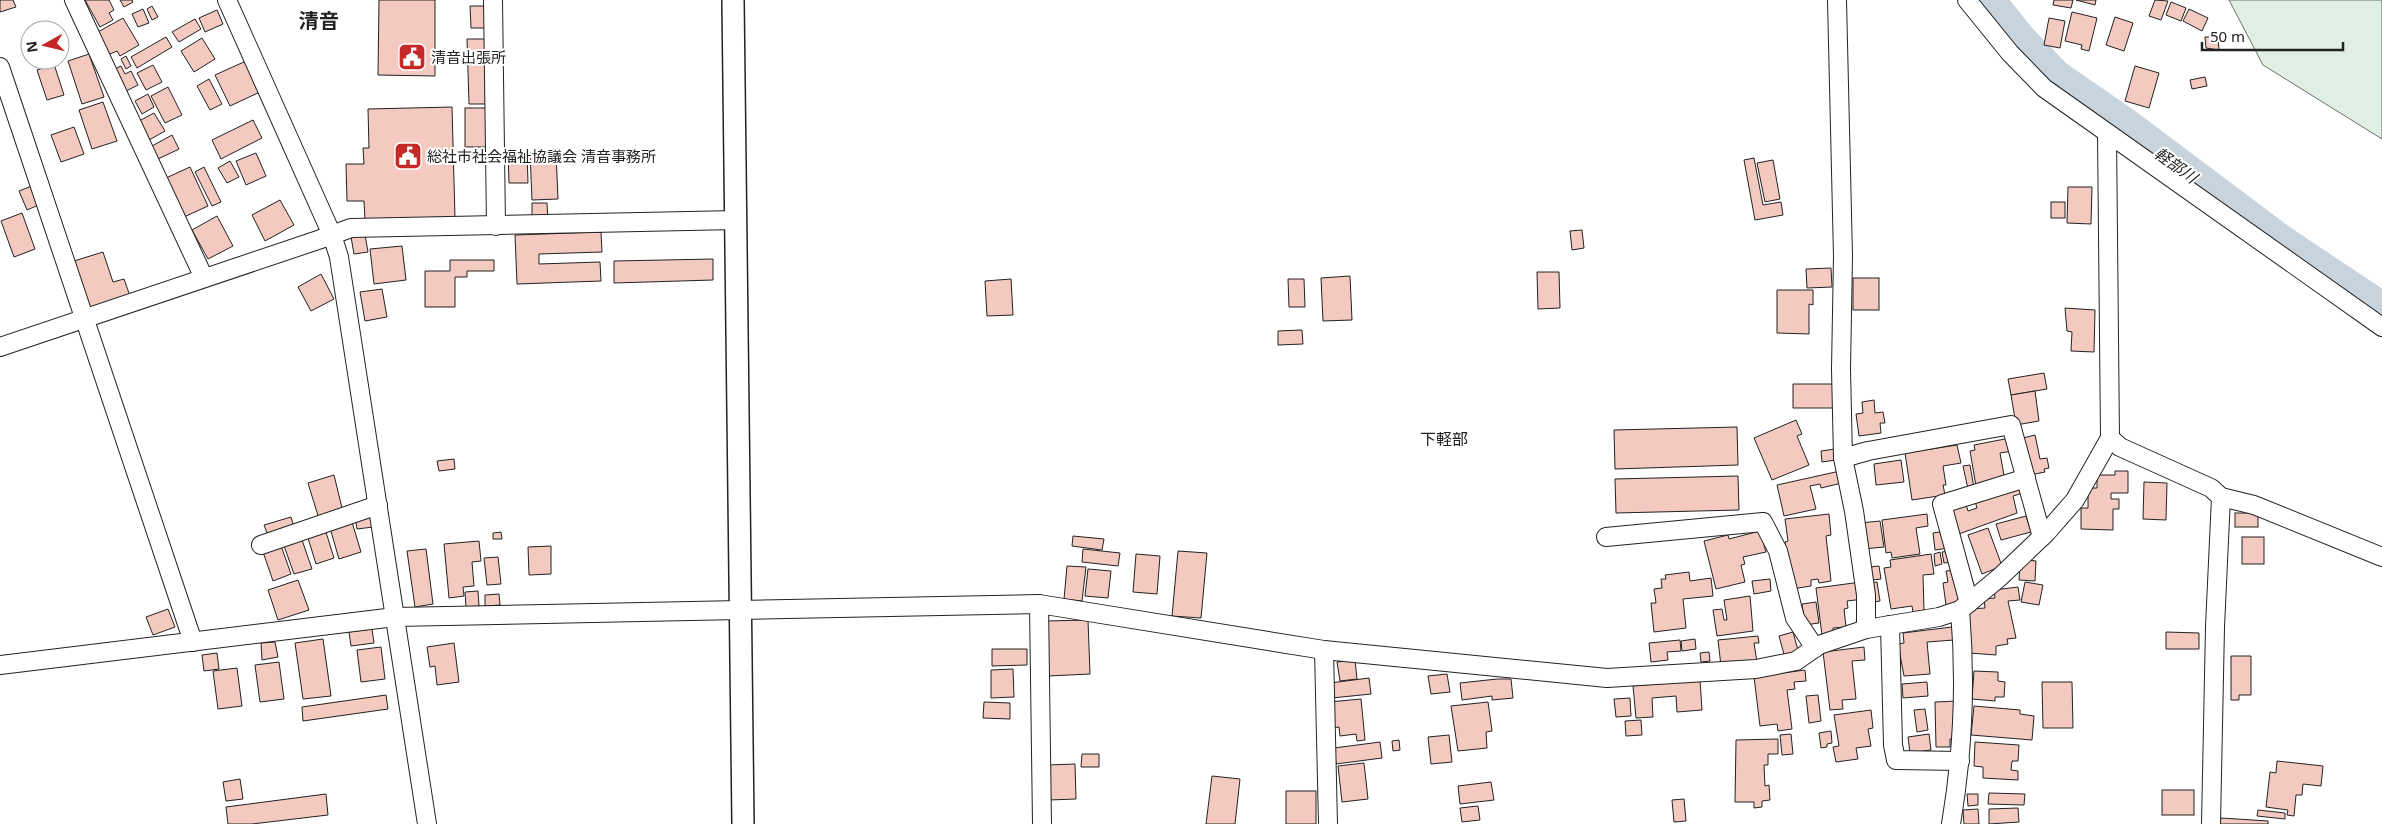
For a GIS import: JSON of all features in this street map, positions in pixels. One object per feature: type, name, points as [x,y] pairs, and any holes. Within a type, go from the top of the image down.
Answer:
[{"type":"street","points":[[74,0],[204,278]]},
{"type":"street","points":[[227,0],[332,235],[339,257],[427,824]]},
{"type":"street","points":[[493,0],[496,226]]},
{"type":"street","points":[[733,0],[742,610],[743,824]]},
{"type":"street","points":[[1837,0],[1843,256],[1841,368],[1843,458],[1854,511],[1866,595],[1866,629]]},
{"type":"street","points":[[1968,0],[2010,53],[2044,88],[2382,327]]},
{"type":"street","points":[[0,67],[193,642]]},
{"type":"street","points":[[0,665],[395,617],[1039,604],[1324,650],[1607,678],[1756,669],[1796,661],[1815,648],[1866,629],[1939,617],[1965,606],[2000,577],[2042,537],[2075,500],[2110,438],[2107,133]]},
{"type":"street","points":[[0,348],[350,228],[736,220]]},
{"type":"street","points":[[1843,458],[1868,451],[2011,425],[2042,537]]},
{"type":"street","points":[[2110,438],[2120,447],[2211,488],[2221,497],[2254,505],[2382,557]]},
{"type":"street","points":[[1951,824],[1960,761],[1965,606],[1942,504],[2026,478]]},
{"type":"street","points":[[2211,824],[2215,627],[2221,497]]},
{"type":"street","points":[[261,545],[378,505]]},
{"type":"street","points":[[1606,537],[1763,522],[1778,551],[1795,618],[1815,648]]},
{"type":"street","points":[[1039,604],[1042,824]]},
{"type":"street","points":[[1890,625],[1893,745],[1896,760],[1960,761]]},
{"type":"street","points":[[1324,650],[1328,824]]},
{"type":"green space","points":[[2229,0],[2382,0],[2382,139],[2263,65]]},
{"type":"building","points":[[0,0],[13,0],[16,7],[0,12]]},
{"type":"building","points":[[85,0],[109,0],[114,10],[109,13],[113,20],[100,27]]},
{"type":"building","points":[[120,0],[132,0],[133,2],[124,7]]},
{"type":"building","points":[[379,0],[435,0],[435,76],[378,75]]},
{"type":"building","points":[[2054,0],[2073,0],[2071,8],[2053,5]]},
{"type":"building","points":[[2076,0],[2096,0],[2095,5]]},
{"type":"building","points":[[2155,0],[2168,1],[2161,20],[2149,16]]},
{"type":"building","points":[[2171,2],[2186,8],[2181,21],[2166,15]]},
{"type":"building","points":[[152,6],[158,17],[152,20],[147,9]]},
{"type":"building","points":[[470,6],[487,6],[487,28],[471,28]]},
{"type":"building","points":[[143,9],[149,23],[138,27],[132,14]]},
{"type":"building","points":[[2189,9],[2208,18],[2202,31],[2183,21]]},
{"type":"building","points":[[217,10],[223,24],[205,32],[199,18]]},
{"type":"building","points":[[2072,12],[2097,18],[2089,51],[2081,49],[2082,45],[2065,41]]},
{"type":"building","points":[[2115,17],[2133,23],[2124,51],[2106,45]]},
{"type":"building","points":[[123,18],[139,45],[120,56],[117,51],[108,55],[96,33]]},
{"type":"building","points":[[2049,18],[2065,21],[2060,48],[2044,45]]},
{"type":"building","points":[[195,19],[201,29],[179,42],[172,32]]},
{"type":"building","points":[[166,37],[172,47],[137,68],[131,57]]},
{"type":"building","points":[[2205,37],[2218,37],[2219,50],[2206,48]]},
{"type":"building","points":[[202,38],[215,59],[194,72],[181,51]]},
{"type":"building","points":[[467,39],[489,39],[491,104],[469,104]]},
{"type":"building","points":[[89,54],[104,97],[82,104],[70,67],[70,60]]},
{"type":"building","points":[[126,56],[131,66],[126,69],[121,59]]},
{"type":"building","points":[[246,61],[260,92],[230,106],[215,75]]},
{"type":"building","points":[[153,65],[162,82],[146,90],[137,73]]},
{"type":"building","points":[[121,66],[125,74],[131,71],[138,85],[122,93],[111,71]]},
{"type":"building","points":[[2135,66],[2159,73],[2149,108],[2125,101]]},
{"type":"building","points":[[37,70],[56,70],[64,95],[47,100]]},
{"type":"building","points":[[2205,77],[2207,86],[2192,89],[2190,80]]},
{"type":"building","points":[[209,79],[222,104],[210,110],[197,86]]},
{"type":"building","points":[[168,87],[182,115],[165,123],[151,96]]},
{"type":"building","points":[[148,94],[154,107],[142,114],[135,101]]},
{"type":"building","points":[[103,102],[117,141],[92,149],[79,110]]},
{"type":"building","name":"総社市社会福祉協議会 清音事務所","points":[[452,107],[455,218],[365,220],[364,201],[347,201],[346,164],[364,164],[363,148],[369,148],[368,109]]},
{"type":"building","points":[[465,108],[489,108],[489,147],[465,147]]},
{"type":"building","points":[[154,113],[165,131],[149,140],[139,121]]},
{"type":"building","points":[[253,120],[262,138],[221,159],[212,140]]},
{"type":"building","points":[[74,127],[84,154],[61,162],[51,135]]},
{"type":"building","points":[[172,135],[179,149],[158,159],[152,146]]},
{"type":"building","points":[[556,152],[558,199],[532,200],[530,153]]},
{"type":"building","points":[[256,153],[266,176],[246,185],[236,161]]},
{"type":"building","points":[[508,153],[527,153],[528,183],[509,183]]},
{"type":"building","points":[[1754,158],[1763,205],[1781,202],[1783,215],[1755,220],[1744,160]]},
{"type":"building","points":[[1773,160],[1780,199],[1765,202],[1757,163]]},
{"type":"building","points":[[230,161],[239,177],[227,183],[218,168]]},
{"type":"building","points":[[190,167],[208,206],[184,217],[166,178]]},
{"type":"building","points":[[204,167],[221,202],[212,206],[195,172]]},
{"type":"building","points":[[34,185],[41,204],[27,210],[19,191]]},
{"type":"building","points":[[2068,187],[2092,187],[2091,224],[2067,223]]},
{"type":"building","points":[[280,200],[294,225],[265,241],[252,215]]},
{"type":"building","points":[[2051,202],[2065,202],[2065,218],[2051,218]]},
{"type":"building","points":[[532,203],[547,203],[548,220],[532,220]]},
{"type":"building","points":[[22,213],[35,249],[14,257],[1,221]]},
{"type":"building","points":[[217,216],[233,246],[208,259],[192,230]]},
{"type":"building","points":[[1582,230],[1584,248],[1572,250],[1570,231]]},
{"type":"building","points":[[601,232],[602,252],[539,254],[539,264],[600,262],[601,281],[517,284],[515,235]]},
{"type":"building","points":[[365,235],[368,252],[354,254],[351,237]]},
{"type":"building","points":[[402,246],[406,280],[374,284],[370,249]]},
{"type":"building","points":[[103,252],[113,282],[124,279],[130,296],[90,309],[74,261]]},
{"type":"building","points":[[713,259],[713,280],[614,283],[614,261]]},
{"type":"building","points":[[450,260],[494,260],[494,271],[467,271],[467,277],[455,277],[455,307],[425,307],[425,271],[450,271]]},
{"type":"building","points":[[1831,268],[1832,287],[1807,288],[1806,269]]},
{"type":"building","points":[[1537,272],[1559,272],[1560,308],[1538,309]]},
{"type":"building","points":[[321,274],[334,299],[311,311],[298,287]]},
{"type":"building","points":[[1350,276],[1352,320],[1323,321],[1321,278]]},
{"type":"building","points":[[1853,278],[1879,278],[1879,310],[1853,310]]},
{"type":"building","points":[[1011,279],[1013,315],[987,316],[985,281]]},
{"type":"building","points":[[1288,279],[1304,279],[1305,307],[1289,307]]},
{"type":"building","points":[[382,289],[387,317],[365,321],[360,292]]},
{"type":"building","points":[[1777,290],[1813,290],[1813,305],[1809,304],[1809,334],[1777,333]]},
{"type":"building","points":[[2065,308],[2095,310],[2094,352],[2071,351],[2072,332],[2067,331]]},
{"type":"building","points":[[1302,330],[1303,344],[1278,345],[1278,331]]},
{"type":"building","points":[[2044,373],[2047,389],[2011,395],[2008,379]]},
{"type":"building","points":[[1793,384],[1835,384],[1836,408],[1793,408]]},
{"type":"building","points":[[2035,391],[2039,421],[2016,425],[2011,395]]},
{"type":"building","points":[[1874,400],[1875,413],[1883,412],[1885,423],[1880,423],[1881,433],[1859,436],[1856,414],[1863,413],[1862,402]]},
{"type":"building","points":[[1796,420],[1802,434],[1797,436],[1809,465],[1772,480],[1754,438]]},
{"type":"building","points":[[1737,427],[1738,465],[1615,469],[1614,430]]},
{"type":"building","points":[[2035,435],[2040,459],[2047,458],[2049,468],[2044,469],[2045,472],[2030,475],[2023,438]]},
{"type":"building","points":[[2010,438],[2013,451],[2000,453],[2005,481],[1976,486],[1970,451],[1975,450],[1974,445]]},
{"type":"building","points":[[1957,445],[1961,463],[1943,466],[1946,485],[1943,485],[1945,495],[1912,500],[1905,453]]},
{"type":"building","points":[[1835,449],[1836,460],[1822,462],[1821,451]]},
{"type":"building","points":[[454,459],[455,469],[439,471],[437,461]]},
{"type":"building","points":[[1901,460],[1904,482],[1876,485],[1874,464]]},
{"type":"building","points":[[1970,465],[1974,488],[1968,489],[1963,466]]},
{"type":"building","points":[[1840,471],[1842,483],[1821,488],[1820,484],[1810,486],[1816,509],[1784,516],[1777,485]]},
{"type":"building","points":[[2115,471],[2128,471],[2128,493],[2111,493],[2111,499],[2119,499],[2119,509],[2113,509],[2113,530],[2081,529],[2081,508],[2088,508],[2088,488],[2097,488],[2097,475],[2115,475]]},
{"type":"building","points":[[334,475],[343,512],[319,519],[308,483]]},
{"type":"building","points":[[1738,476],[1739,510],[1616,513],[1615,479]]},
{"type":"building","points":[[2144,482],[2167,483],[2166,520],[2143,519]]},
{"type":"building","points":[[2022,485],[2023,493],[2013,496],[2017,513],[1956,535],[1949,505],[1965,501],[1968,511],[1977,508],[1974,498]]},
{"type":"building","points":[[370,513],[373,527],[357,529],[355,516]]},
{"type":"building","points":[[2235,513],[2258,513],[2258,527],[2235,527]]},
{"type":"building","points":[[1829,514],[1831,535],[1826,536],[1831,581],[1819,583],[1818,579],[1811,580],[1811,586],[1792,589],[1785,542],[1788,541],[1785,519]]},
{"type":"building","points":[[1927,514],[1928,526],[1916,528],[1920,554],[1892,558],[1891,552],[1886,553],[1882,520]]},
{"type":"building","points":[[2026,516],[2031,532],[2001,540],[1996,524]]},
{"type":"building","points":[[291,517],[295,530],[269,538],[264,525]]},
{"type":"building","points":[[1880,521],[1884,547],[1863,549],[1860,523]]},
{"type":"building","points":[[352,522],[361,552],[339,559],[330,528]]},
{"type":"building","points":[[1988,528],[2002,566],[1982,574],[1968,535]]},
{"type":"building","points":[[325,529],[334,558],[316,564],[307,535]]},
{"type":"building","points":[[1760,531],[1766,552],[1743,557],[1745,564],[1741,565],[1745,582],[1716,589],[1704,541],[1728,535],[1729,539]]},
{"type":"building","points":[[1947,531],[1949,548],[1935,550],[1933,533]]},
{"type":"building","points":[[501,532],[502,539],[493,539],[493,533]]},
{"type":"building","points":[[1073,536],[1104,539],[1102,550],[1072,546]]},
{"type":"building","points":[[301,537],[312,569],[294,574],[283,543]]},
{"type":"building","points":[[2242,537],[2264,537],[2264,564],[2242,564]]},
{"type":"building","points":[[479,541],[481,561],[472,562],[474,586],[463,587],[464,596],[449,598],[444,544]]},
{"type":"building","points":[[280,543],[291,574],[273,581],[262,549]]},
{"type":"building","points":[[551,546],[551,574],[529,575],[528,547]]},
{"type":"building","points":[[426,549],[433,604],[415,607],[407,551]]},
{"type":"building","points":[[1083,549],[1120,553],[1118,566],[1082,562]]},
{"type":"building","points":[[1178,551],[1207,553],[1201,618],[1172,616]]},
{"type":"building","points":[[1950,551],[1952,562],[1944,563],[1942,552]]},
{"type":"building","points":[[1940,552],[1942,564],[1935,566],[1934,554]]},
{"type":"building","points":[[1136,554],[1160,556],[1157,594],[1133,592]]},
{"type":"building","points":[[1931,554],[1934,574],[1923,575],[1924,610],[1913,612],[1912,606],[1891,609],[1884,568],[1891,567],[1890,560]]},
{"type":"building","points":[[498,557],[501,584],[487,585],[484,558]]},
{"type":"building","points":[[2028,560],[2036,561],[2035,581],[2019,580],[2020,563],[2027,564]]},
{"type":"building","points":[[1067,566],[1086,567],[1082,601],[1064,599]]},
{"type":"building","points":[[1879,566],[1881,579],[1872,580],[1870,567]]},
{"type":"building","points":[[1088,569],[1111,571],[1108,598],[1085,596]]},
{"type":"building","points":[[1956,570],[1961,603],[1946,605],[1943,583],[1948,582],[1946,571]]},
{"type":"building","points":[[1689,572],[1690,581],[1711,578],[1713,596],[1683,599],[1686,628],[1654,632],[1651,603],[1656,603],[1654,589],[1662,588],[1661,579],[1666,579],[1665,575]]},
{"type":"building","points":[[1770,579],[1771,591],[1754,594],[1752,581]]},
{"type":"building","points":[[298,580],[309,610],[278,620],[268,590]]},
{"type":"building","points":[[1861,582],[1864,599],[1847,601],[1848,608],[1844,609],[1846,627],[1833,628],[1833,633],[1822,635],[1816,588]]},
{"type":"building","points":[[1877,582],[1880,601],[1873,602],[1870,583]]},
{"type":"building","points":[[2025,582],[2043,585],[2039,605],[2021,602]]},
{"type":"building","points":[[2018,587],[2020,600],[2008,601],[2016,638],[2007,639],[2008,644],[1996,646],[1996,655],[1969,653],[1969,609],[1985,608],[1984,599],[1995,598],[1994,590]]},
{"type":"building","points":[[478,591],[479,606],[466,607],[465,592]]},
{"type":"building","points":[[499,594],[500,605],[485,606],[485,595]]},
{"type":"building","points":[[1750,596],[1753,631],[1717,636],[1713,610],[1722,609],[1724,620],[1727,620],[1724,600]]},
{"type":"building","points":[[1816,602],[1819,623],[1805,625],[1802,604]]},
{"type":"building","points":[[168,609],[175,627],[153,635],[146,617]]},
{"type":"building","points":[[1088,620],[1090,674],[1048,676],[1046,621]]},
{"type":"building","points":[[1952,627],[1954,640],[1927,642],[1930,674],[1904,676],[1898,644],[1904,643],[1903,633]]},
{"type":"building","points":[[372,629],[374,643],[351,646],[349,632]]},
{"type":"building","points":[[1793,632],[1799,654],[1785,658],[1779,636]]},
{"type":"building","points":[[2166,632],[2199,633],[2199,649],[2166,649]]},
{"type":"building","points":[[1758,636],[1759,643],[1754,643],[1757,662],[1721,666],[1718,640]]},
{"type":"building","points":[[323,639],[331,696],[303,699],[295,643]]},
{"type":"building","points":[[1695,639],[1696,649],[1682,651],[1681,641]]},
{"type":"building","points":[[1680,640],[1681,651],[1667,652],[1668,660],[1651,662],[1649,643]]},
{"type":"building","points":[[275,642],[278,657],[262,660],[261,643]]},
{"type":"building","points":[[454,643],[459,682],[437,685],[435,666],[430,667],[427,647]]},
{"type":"building","points":[[381,647],[385,679],[361,682],[357,650]]},
{"type":"building","points":[[1864,647],[1865,660],[1852,661],[1856,699],[1842,700],[1843,709],[1830,710],[1823,652]]},
{"type":"building","points":[[992,649],[1027,649],[1027,665],[992,666]]},
{"type":"building","points":[[1709,652],[1710,661],[1701,662],[1700,653]]},
{"type":"building","points":[[217,653],[219,669],[204,671],[202,655]]},
{"type":"building","points":[[2231,656],[2251,656],[2251,695],[2239,695],[2239,700],[2231,700]]},
{"type":"building","points":[[1355,660],[1357,679],[1340,681],[1337,662]]},
{"type":"building","points":[[279,662],[284,699],[260,702],[255,665]]},
{"type":"building","points":[[237,668],[242,706],[218,709],[213,671]]},
{"type":"building","points":[[1013,669],[1014,697],[991,698],[991,670]]},
{"type":"building","points":[[1805,670],[1806,681],[1794,682],[1795,689],[1787,690],[1792,729],[1778,731],[1777,724],[1760,726],[1754,677]]},
{"type":"building","points":[[1974,671],[1998,672],[1998,681],[2005,682],[2004,697],[1995,697],[1995,701],[1972,699]]},
{"type":"building","points":[[1447,674],[1450,692],[1431,694],[1428,676]]},
{"type":"building","points":[[1369,678],[1371,694],[1332,698],[1330,683]]},
{"type":"building","points":[[1511,679],[1513,698],[1492,700],[1492,696],[1462,700],[1460,683]]},
{"type":"building","points":[[1700,680],[1702,710],[1677,712],[1676,696],[1652,698],[1653,717],[1636,718],[1633,686]]},
{"type":"building","points":[[1927,682],[1928,696],[1903,698],[1902,684]]},
{"type":"building","points":[[2042,682],[2072,682],[2073,728],[2043,728]]},
{"type":"building","points":[[386,695],[388,709],[303,721],[302,707]]},
{"type":"building","points":[[1818,695],[1821,721],[1809,723],[1806,696]]},
{"type":"building","points":[[1630,698],[1631,716],[1616,717],[1614,699]]},
{"type":"building","points":[[1361,699],[1365,740],[1357,741],[1356,734],[1340,736],[1339,727],[1332,728],[1329,702]]},
{"type":"building","points":[[1957,701],[1957,727],[1953,727],[1953,739],[1950,739],[1950,747],[1936,747],[1935,702]]},
{"type":"building","points":[[984,702],[1010,703],[1010,719],[983,718]]},
{"type":"building","points":[[1488,702],[1492,731],[1486,732],[1487,748],[1458,751],[1451,706]]},
{"type":"building","points":[[1974,706],[2020,710],[2020,714],[2034,716],[2032,740],[1971,735]]},
{"type":"building","points":[[1925,709],[1928,730],[1917,732],[1914,710]]},
{"type":"building","points":[[1871,710],[1873,728],[1868,729],[1871,746],[1856,748],[1858,759],[1836,762],[1833,747],[1839,746],[1834,715]]},
{"type":"building","points":[[1641,720],[1642,735],[1626,736],[1625,721]]},
{"type":"building","points":[[1831,731],[1832,743],[1827,744],[1827,747],[1821,748],[1819,733]]},
{"type":"building","points":[[1791,734],[1793,754],[1782,755],[1780,735]]},
{"type":"building","points":[[1929,734],[1931,750],[1910,753],[1908,737]]},
{"type":"building","points":[[1449,735],[1452,762],[1431,764],[1428,737]]},
{"type":"building","points":[[1778,739],[1778,754],[1768,754],[1768,765],[1764,765],[1765,786],[1769,785],[1770,800],[1762,801],[1762,807],[1754,808],[1754,802],[1735,802],[1736,740]]},
{"type":"building","points":[[1399,740],[1400,750],[1393,751],[1392,741]]},
{"type":"building","points":[[1380,742],[1382,758],[1336,764],[1334,748]]},
{"type":"building","points":[[1975,742],[2019,745],[2018,761],[2012,761],[2011,770],[2018,771],[2018,780],[1983,778],[1983,767],[1974,766]]},
{"type":"building","points":[[1082,754],[1099,754],[1099,767],[1081,767]]},
{"type":"building","points":[[2277,761],[2323,766],[2321,786],[2303,784],[2302,795],[2296,795],[2294,816],[2287,815],[2288,810],[2266,807],[2270,772],[2276,773]]},
{"type":"building","points":[[1364,763],[1368,799],[1342,802],[1338,766]]},
{"type":"building","points":[[1075,764],[1076,799],[1049,800],[1048,765]]},
{"type":"building","points":[[1212,776],[1240,779],[1235,824],[1206,824]]},
{"type":"building","points":[[240,779],[243,799],[226,801],[223,782]]},
{"type":"building","points":[[1491,782],[1494,800],[1460,804],[1458,786]]},
{"type":"building","points":[[2162,790],[2194,790],[2194,815],[2162,815]]},
{"type":"building","points":[[1286,791],[1316,791],[1316,824],[1286,824]]},
{"type":"building","points":[[1989,793],[2025,794],[2024,805],[1988,804]]},
{"type":"building","points":[[326,794],[328,815],[252,824],[228,824],[226,807]]},
{"type":"building","points":[[1967,794],[1978,794],[1978,805],[1968,806]]},
{"type":"building","points":[[1684,799],[1686,821],[1674,822],[1672,800]]},
{"type":"building","points":[[1478,806],[1480,820],[1462,822],[1460,808]]},
{"type":"building","points":[[2018,808],[2019,822],[1989,824],[1989,809]]},
{"type":"building","points":[[1978,809],[1979,824],[1964,824],[1963,810]]},
{"type":"building","points":[[2258,810],[2285,813],[2285,819],[2257,816]]},
{"type":"building","points":[[2221,818],[2268,821],[2268,824],[2220,824]]},
{"type":"waterway","name":"軽部川","points":[[1988,0],[2020,40],[2056,77],[2127,126],[2280,241],[2382,309]]},
{"type":"place","name":"清音出張所","points":[[412,57]]},
{"type":"place","name":"総社市社会福祉協議会 清音事務所","points":[[408,156]]},
{"type":"district","name":"清音","points":[[319,20]]},
{"type":"district","name":"下軽部","points":[[1444,439]]}]
